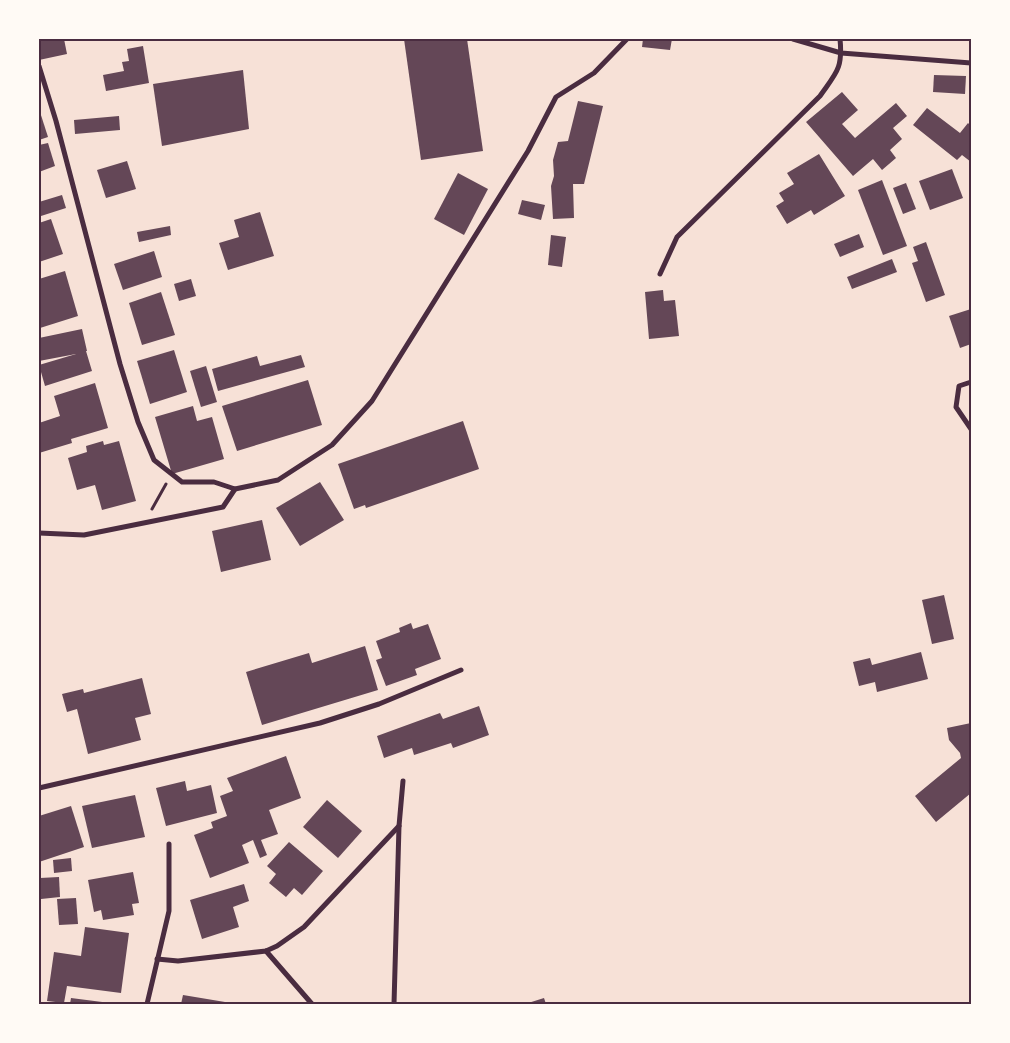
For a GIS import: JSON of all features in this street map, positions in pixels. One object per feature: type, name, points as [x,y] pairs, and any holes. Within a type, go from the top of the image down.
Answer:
[{"type":"street","points":[[39,66],[56,121],[120,364],[138,422],[154,460],[182,482],[214,482],[235,489],[278,480],[332,445],[372,401],[528,151],[556,97],[594,72],[627,39]]},
{"type":"street","points":[[793,39],[841,53],[971,62]]},
{"type":"street","points":[[660,274],[677,238],[820,96],[839,70],[840,39]]},
{"type":"street","points":[[971,382],[959,386],[956,407],[971,429]]},
{"type":"street","points":[[39,533],[84,535],[223,507],[235,489]]},
{"type":"street","points":[[39,788],[320,724],[379,704],[462,670]]},
{"type":"street","points":[[394,1004],[403,781]]},
{"type":"street","points":[[156,959],[178,961],[266,951],[277,946],[304,927],[400,826]]},
{"type":"street","points":[[147,1004],[156,959],[169,911],[169,844]]},
{"type":"street","points":[[266,951],[312,1004]]},
{"type":"path","points":[[144,522],[172,474]]},
{"type":"building","points":[[39,39],[64,39],[67,54],[39,60]]},
{"type":"building","points":[[404,39],[467,39],[483,151],[421,160]]},
{"type":"building","points":[[643,39],[672,39],[670,50],[642,47]]},
{"type":"building","points":[[143,46],[149,83],[106,91],[103,75],[124,71],[122,62],[129,61],[127,49]]},
{"type":"building","points":[[243,70],[249,129],[162,146],[153,84]]},
{"type":"building","points":[[934,75],[966,76],[965,94],[933,92]]},
{"type":"building","points":[[842,92],[858,110],[842,124],[855,138],[896,103],[907,116],[893,128],[902,139],[890,150],[896,158],[882,170],[873,159],[853,176],[806,122]]},
{"type":"building","points":[[578,101],[603,106],[584,184],[573,184],[574,218],[553,219],[551,186],[554,176],[553,160],[558,142],[568,141]]},
{"type":"building","points":[[927,108],[960,133],[968,123],[971,126],[971,162],[962,155],[957,160],[913,125]]},
{"type":"building","points":[[39,113],[48,137],[39,140]]},
{"type":"building","points":[[119,116],[120,130],[75,134],[74,120]]},
{"type":"building","points":[[48,143],[55,166],[39,172],[39,145]]},
{"type":"building","points":[[819,154],[845,196],[814,215],[811,210],[787,224],[776,206],[784,201],[779,193],[794,184],[787,173]]},
{"type":"building","points":[[127,161],[136,189],[106,198],[97,170]]},
{"type":"building","points":[[952,169],[963,198],[930,210],[919,181]]},
{"type":"building","points":[[458,173],[488,189],[464,235],[434,219]]},
{"type":"building","points":[[882,180],[907,246],[883,255],[858,190]]},
{"type":"building","points":[[906,183],[916,209],[903,214],[893,188]]},
{"type":"building","points":[[62,195],[66,208],[41,216],[39,202]]},
{"type":"building","points":[[522,200],[545,205],[541,220],[518,214]]},
{"type":"building","points":[[260,212],[274,256],[228,270],[219,243],[239,237],[234,220]]},
{"type":"building","points":[[51,219],[63,254],[39,262],[39,223]]},
{"type":"building","points":[[170,226],[171,235],[139,242],[137,232]]},
{"type":"building","points":[[859,234],[864,247],[840,257],[834,244]]},
{"type":"building","points":[[551,235],[566,237],[562,267],[548,265]]},
{"type":"building","points":[[926,242],[945,295],[926,302],[912,263],[918,261],[913,247]]},
{"type":"building","points":[[154,251],[162,277],[123,290],[114,264]]},
{"type":"building","points":[[892,259],[897,272],[852,289],[847,277]]},
{"type":"building","points":[[65,271],[78,316],[40,328],[39,279]]},
{"type":"building","points":[[191,279],[196,296],[179,301],[174,284]]},
{"type":"building","points":[[663,290],[664,301],[675,300],[679,336],[649,339],[645,292]]},
{"type":"building","points":[[161,292],[175,335],[142,345],[129,303]]},
{"type":"building","points":[[971,309],[971,344],[960,348],[949,316]]},
{"type":"building","points":[[82,329],[92,371],[45,386],[39,365],[76,354],[39,361],[39,338]]},
{"type":"building","points":[[174,350],[187,392],[150,404],[137,361]]},
{"type":"building","points":[[301,355],[305,367],[218,391],[212,369],[257,356],[260,366]]},
{"type":"building","points":[[206,366],[217,402],[201,407],[190,371]]},
{"type":"building","points":[[308,380],[322,425],[237,451],[222,406]]},
{"type":"building","points":[[95,383],[108,428],[71,439],[72,443],[39,453],[39,423],[60,416],[54,396]]},
{"type":"building","points":[[193,406],[197,421],[212,417],[224,459],[172,474],[155,417]]},
{"type":"building","points":[[463,421],[479,469],[366,508],[365,505],[354,509],[338,464]]},
{"type":"building","points":[[103,441],[104,445],[119,441],[136,501],[102,510],[95,485],[77,490],[68,458],[87,452],[86,446]]},
{"type":"building","points":[[320,482],[344,520],[300,546],[276,508]]},
{"type":"building","points":[[262,520],[271,560],[221,572],[212,531]]},
{"type":"building","points":[[944,595],[954,639],[932,644],[922,600]]},
{"type":"building","points":[[411,623],[413,629],[428,624],[441,659],[415,669],[417,675],[386,686],[376,660],[382,658],[376,641],[400,632],[399,628]]},
{"type":"building","points":[[365,646],[378,690],[262,725],[246,672],[309,653],[312,663]]},
{"type":"building","points":[[921,652],[928,679],[877,692],[875,682],[859,686],[853,662],[870,658],[872,665]]},
{"type":"building","points":[[142,678],[151,714],[135,718],[141,740],[88,754],[77,709],[67,712],[62,694],[83,689],[84,693]]},
{"type":"building","points":[[479,706],[489,735],[453,748],[451,743],[414,755],[412,748],[384,758],[377,736],[440,713],[443,719]]},
{"type":"building","points":[[971,723],[971,793],[936,822],[915,796],[961,758],[960,753],[949,740],[947,728]]},
{"type":"building","points":[[286,756],[301,798],[269,810],[278,834],[261,840],[267,855],[260,858],[253,840],[242,845],[249,863],[210,878],[194,835],[213,828],[211,822],[227,816],[220,796],[233,791],[227,778]]},
{"type":"building","points":[[185,781],[187,791],[211,785],[217,813],[166,826],[156,788]]},
{"type":"building","points":[[135,795],[145,837],[92,848],[82,806]]},
{"type":"building","points":[[327,800],[362,831],[338,858],[303,827]]},
{"type":"building","points":[[71,806],[84,847],[39,862],[39,816]]},
{"type":"building","points":[[289,842],[323,871],[302,895],[294,888],[286,897],[269,883],[276,874],[267,866]]},
{"type":"building","points":[[71,858],[72,871],[54,873],[53,860]]},
{"type":"building","points":[[133,872],[139,903],[132,904],[134,915],[103,920],[101,910],[94,912],[88,880]]},
{"type":"building","points":[[59,877],[60,897],[41,899],[40,878]]},
{"type":"building","points":[[244,884],[249,901],[233,907],[239,927],[202,939],[190,900]]},
{"type":"building","points":[[76,898],[78,924],[59,925],[57,899]]},
{"type":"building","points":[[85,927],[129,933],[121,993],[67,986],[64,1003],[47,1001],[54,952],[81,956]]},
{"type":"building","points":[[183,995],[231,1003],[181,1004]]},
{"type":"building","points":[[71,998],[110,1003],[110,1004],[70,1004]]},
{"type":"building","points":[[544,998],[546,1004],[525,1004]]}]
